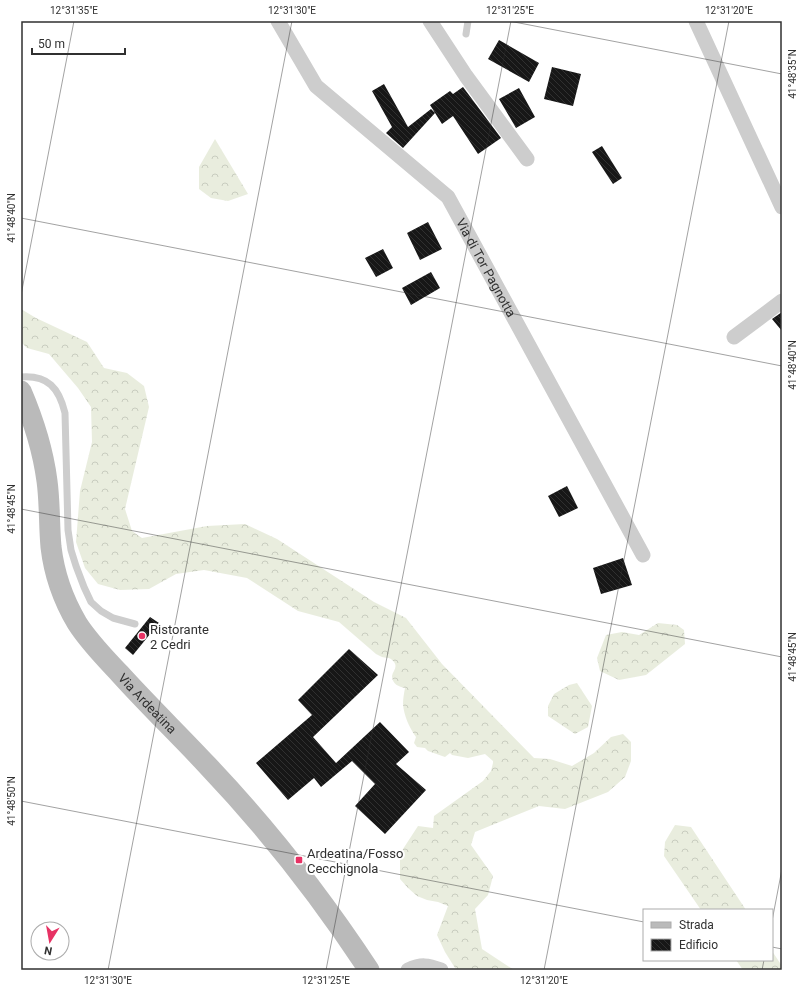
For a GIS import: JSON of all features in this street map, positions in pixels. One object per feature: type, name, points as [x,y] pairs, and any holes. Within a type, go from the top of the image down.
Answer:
[{"type":"main road","name":"Via Ardeatina","points":[[21,391],[38,435],[44,459],[52,549],[57,572],[64,595],[77,622],[86,636],[105,657],[258,822],[289,859],[369,970]]},
{"type":"street","name":"Via di Tor Pagnotta","points":[[278,21],[316,86],[448,197],[643,555]]},
{"type":"street","points":[[430,21],[466,76],[527,159]]},
{"type":"street","points":[[696,21],[782,207]]},
{"type":"street","points":[[734,336],[782,301]]},
{"type":"street","points":[[408,970],[414,967],[426,965],[441,970]]},
{"type":"lane","points":[[466,34],[468,21]]},
{"type":"lane","points":[[21,377],[41,378],[57,391],[62,402],[65,413],[68,530],[71,550],[84,587],[91,602],[101,611],[113,618],[135,624]]},
{"type":"green space","points":[[215,139],[248,194],[228,201],[211,198],[199,189],[199,167]]},
{"type":"green space","points":[[21,309],[36,318],[87,342],[104,368],[127,373],[144,386],[149,407],[125,509],[132,531],[142,538],[207,526],[245,524],[277,539],[374,602],[406,618],[442,664],[534,758],[550,759],[572,766],[594,753],[611,737],[623,734],[631,742],[631,761],[625,777],[608,792],[565,809],[539,806],[475,832],[471,845],[493,876],[488,895],[475,909],[482,949],[514,970],[457,970],[445,952],[437,935],[448,906],[417,896],[400,879],[400,860],[403,849],[418,826],[433,828],[434,816],[483,781],[491,771],[493,761],[485,754],[468,758],[452,755],[450,753],[445,757],[428,751],[425,748],[417,747],[414,743],[416,737],[404,713],[403,700],[405,688],[396,685],[392,679],[396,666],[394,661],[390,658],[382,657],[376,654],[339,622],[298,611],[247,578],[204,570],[176,574],[149,589],[120,590],[98,584],[85,568],[76,542],[80,491],[92,442],[91,407],[78,388],[49,354],[27,348],[21,342]]},
{"type":"green space","points":[[658,623],[677,625],[684,630],[685,644],[646,675],[619,680],[600,671],[597,658],[606,635],[622,632],[639,635]]},
{"type":"green space","points":[[577,683],[592,706],[588,727],[575,734],[548,716],[548,706],[554,694],[569,685]]},
{"type":"green space","points":[[675,825],[691,827],[745,909],[700,909],[664,856],[665,842]]},
{"type":"green space","points":[[773,952],[782,966],[782,970],[743,970],[737,961],[773,961]]},
{"type":"building","points":[[499,40],[539,63],[529,82],[488,59]]},
{"type":"building","points":[[552,67],[581,74],[573,106],[544,99]]},
{"type":"building","points":[[384,84],[408,127],[431,109],[435,113],[403,148],[386,133],[392,127],[372,91]]},
{"type":"building","points":[[463,87],[501,138],[478,154],[453,116],[442,124],[430,105],[450,91],[453,94]]},
{"type":"building","points":[[519,88],[535,117],[516,128],[499,99]]},
{"type":"building","points":[[602,146],[622,178],[613,184],[592,152]]},
{"type":"building","points":[[428,222],[442,249],[420,260],[407,233]]},
{"type":"building","points":[[383,249],[393,268],[376,277],[365,258]]},
{"type":"building","points":[[431,272],[440,288],[411,305],[402,288]]},
{"type":"building","points":[[782,312],[782,331],[772,319]]},
{"type":"building","points":[[567,486],[578,508],[559,517],[548,496]]},
{"type":"building","points":[[623,558],[632,585],[601,594],[593,568]]},
{"type":"building","name":"Ristorante 2 Cedri","points":[[150,617],[159,623],[133,655],[125,648]]},
{"type":"building","points":[[349,649],[378,675],[313,737],[336,763],[380,722],[409,752],[396,764],[426,790],[385,834],[355,806],[375,784],[352,761],[321,787],[314,778],[288,800],[256,763],[312,715],[298,700]]},
{"type":"place","name":"Ristorante 2 Cedri","points":[[142,636]]},
{"type":"place","name":"Ardeatina/Fosso Cecchignola","points":[[299,860]]}]
